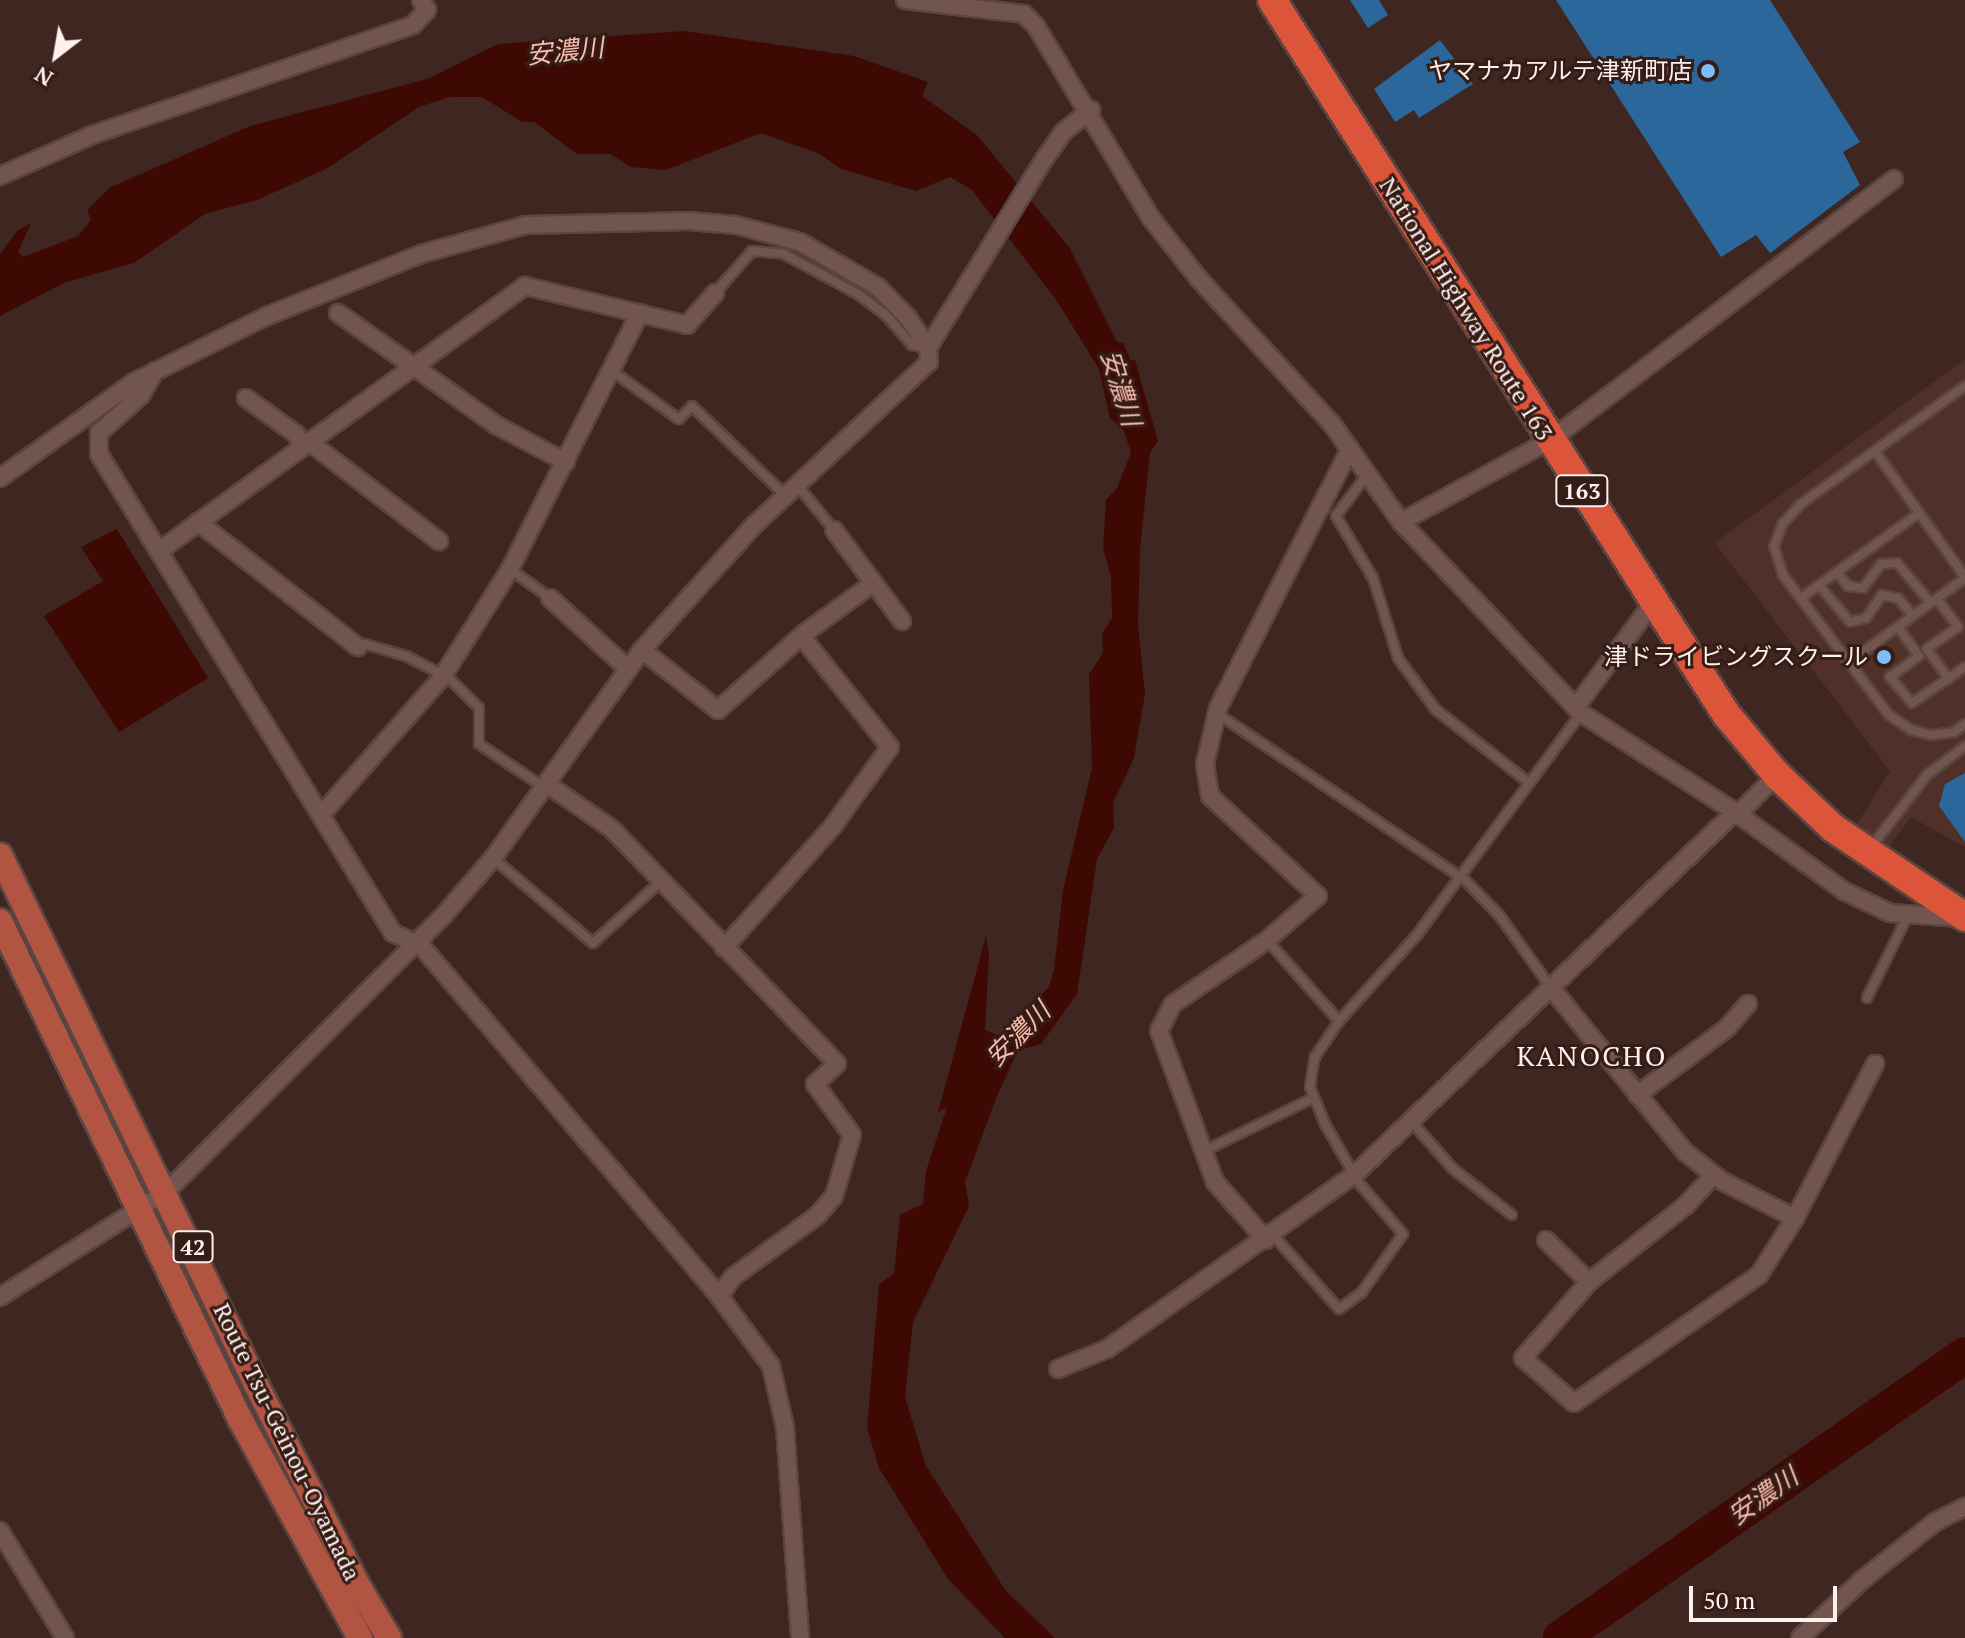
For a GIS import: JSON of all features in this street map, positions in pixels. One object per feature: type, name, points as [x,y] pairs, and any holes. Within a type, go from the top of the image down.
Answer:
[{"type":"highway","name":"National Highway Route 163","points":[[1272,0],[1549,441],[1655,600],[1726,714],[1777,775],[1866,854],[1965,917]]},
{"type":"main road","name":"Route Tsu-Geinou-Oyamada","points":[[0,855],[167,1191],[269,1410],[357,1584],[389,1638]]},
{"type":"main road","name":"Route Tsu-Geinou-Oyamada","points":[[0,921],[240,1419],[360,1638]]},
{"type":"street","points":[[0,176],[92,135],[413,25],[427,10],[421,0]]},
{"type":"street","points":[[905,0],[1028,7],[1170,242],[1350,449],[1401,522],[1578,710],[1737,813],[1844,891],[1907,917],[1965,917]]},
{"type":"street","points":[[928,348],[1043,161],[1063,132],[1091,110]]},
{"type":"street","points":[[1401,522],[1549,441],[1894,179]]},
{"type":"street","points":[[0,478],[156,370],[267,316],[421,254],[526,225],[627,219],[736,225],[800,242],[878,287],[908,318],[928,348],[929,362],[714,568],[642,650],[493,858],[416,942],[167,1191],[0,1297]]},
{"type":"street","points":[[159,551],[525,286],[687,325],[715,293]]},
{"type":"street","points":[[338,313],[496,425],[566,462]]},
{"type":"street","points":[[321,815],[443,676],[510,569],[640,313]]},
{"type":"street","points":[[156,370],[141,395],[99,433],[99,454],[393,933],[416,942],[719,1296],[771,1366],[779,1388],[800,1638]]},
{"type":"street","points":[[246,398],[439,541]]},
{"type":"street","points":[[1269,1238],[1215,1182],[1200,1153],[1163,1051],[1160,1024],[1173,1004],[1267,940],[1318,896],[1210,796],[1205,764],[1218,713],[1350,449]]},
{"type":"street","points":[[198,522],[358,647]]},
{"type":"street","points":[[834,530],[902,621]]},
{"type":"street","points":[[642,650],[718,710],[802,637],[872,584]]},
{"type":"street","points":[[550,598],[627,668]]},
{"type":"street","points":[[1578,710],[1655,600]]},
{"type":"street","points":[[724,948],[833,826],[890,747],[802,637]]},
{"type":"street","points":[[1058,1369],[1098,1355],[1269,1238],[1354,1175],[1777,775]]},
{"type":"street","points":[[546,786],[602,820],[837,1064],[815,1084],[852,1135],[838,1188],[825,1209],[733,1277],[719,1296]]},
{"type":"street","points":[[1552,989],[1685,1152],[1714,1175],[1795,1218]]},
{"type":"street","points":[[1637,1095],[1727,1028],[1748,1004]]},
{"type":"street","points":[[1714,1175],[1686,1205],[1589,1282],[1523,1358],[1574,1403],[1759,1275],[1795,1218],[1875,1064]]},
{"type":"street","points":[[1546,1240],[1589,1282]]},
{"type":"street","points":[[1800,1638],[1861,1581],[1935,1522],[1965,1507]]},
{"type":"street","points":[[0,1531],[65,1638]]},
{"type":"lane","points":[[715,293],[752,251],[784,254],[858,294],[885,314],[912,345],[928,348]]},
{"type":"lane","points":[[611,370],[679,419],[692,406],[793,491],[834,530]]},
{"type":"lane","points":[[1965,386],[1783,523],[1774,546],[1776,559],[1801,598],[1899,724],[1931,735],[1954,732],[1965,724]]},
{"type":"lane","points":[[1849,662],[1965,578],[1875,451]]},
{"type":"lane","points":[[1366,476],[1336,516],[1373,578],[1398,658],[1435,709],[1528,782]]},
{"type":"lane","points":[[1801,598],[1919,513]]},
{"type":"lane","points":[[1837,572],[1848,586],[1863,588],[1878,566],[1897,563],[1958,627],[1927,649],[1949,679]]},
{"type":"lane","points":[[510,569],[550,598]]},
{"type":"lane","points":[[1819,585],[1850,622],[1866,618],[1882,595],[1898,598],[1913,616]]},
{"type":"lane","points":[[1898,627],[1919,656],[1890,677],[1907,700],[1916,703],[1965,667]]},
{"type":"lane","points":[[358,647],[365,644],[406,656],[443,676],[479,708],[479,744],[546,786]]},
{"type":"lane","points":[[1269,1238],[1339,1309],[1362,1292],[1403,1234],[1354,1175],[1313,1098],[1315,1057],[1339,1021],[1417,935],[1578,710]]},
{"type":"lane","points":[[1218,713],[1228,725],[1456,877],[1465,880],[1499,915],[1552,989]]},
{"type":"lane","points":[[1866,854],[1927,775],[1965,746]]},
{"type":"lane","points":[[493,858],[593,943],[660,882]]},
{"type":"lane","points":[[1867,998],[1907,917]]},
{"type":"lane","points":[[1267,940],[1339,1021]]},
{"type":"lane","points":[[1200,1153],[1313,1098]]},
{"type":"lane","points":[[1410,1120],[1452,1168],[1512,1215]]},
{"type":"shaded area","name":"津ドライビングスクール","points":[[1965,359],[1965,847],[1911,817],[1885,852],[1852,832],[1890,771],[1715,543]]},
{"type":"water","points":[[685,31],[854,56],[928,82],[922,96],[977,135],[1069,247],[1117,342],[1123,343],[1131,361],[1135,360],[1158,441],[1150,453],[1140,549],[1138,625],[1145,694],[1134,758],[1113,803],[1114,828],[1097,859],[1077,994],[1041,1044],[1018,1050],[997,1096],[965,1182],[969,1206],[913,1322],[905,1397],[926,1466],[1006,1591],[1055,1638],[1005,1638],[948,1579],[879,1468],[867,1428],[879,1284],[894,1274],[900,1215],[923,1204],[926,1171],[947,1107],[938,1112],[986,936],[989,956],[985,1030],[1001,1036],[1049,987],[1054,970],[1063,890],[1092,768],[1089,674],[1103,653],[1102,634],[1112,618],[1111,577],[1103,548],[1106,500],[1117,488],[1131,453],[1124,431],[1110,418],[1099,369],[1057,301],[972,190],[950,177],[916,191],[841,169],[820,154],[761,133],[666,170],[631,167],[610,154],[577,154],[534,122],[522,122],[482,97],[450,97],[419,107],[326,169],[257,200],[205,214],[134,263],[66,282],[0,316],[0,254],[18,230],[31,223],[18,252],[23,257],[78,236],[91,220],[87,210],[109,188],[250,126],[427,79],[498,44]]},
{"type":"water","points":[[117,529],[208,678],[119,732],[44,616],[103,581],[81,547]]},
{"type":"building","points":[[1350,0],[1379,0],[1388,15],[1368,28]]},
{"type":"building","name":"ヤマナカアルテ津新町店","points":[[1556,0],[1770,0],[1860,142],[1843,152],[1860,185],[1770,253],[1756,235],[1721,257]]},
{"type":"building","points":[[1440,40],[1473,84],[1419,118],[1414,110],[1395,122],[1374,89]]},
{"type":"building","points":[[1965,773],[1965,842],[1939,806],[1945,784]]},
{"type":"waterway","name":"安濃川","points":[[1561,1638],[1965,1355]]},
{"type":"place","name":"ヤマナカアルテ津新町店","points":[[1708,71]]},
{"type":"place","name":"津ドライビングスクール","points":[[1884,657]]},
{"type":"district","name":"KANOCHO","points":[[1592,1056]]}]
